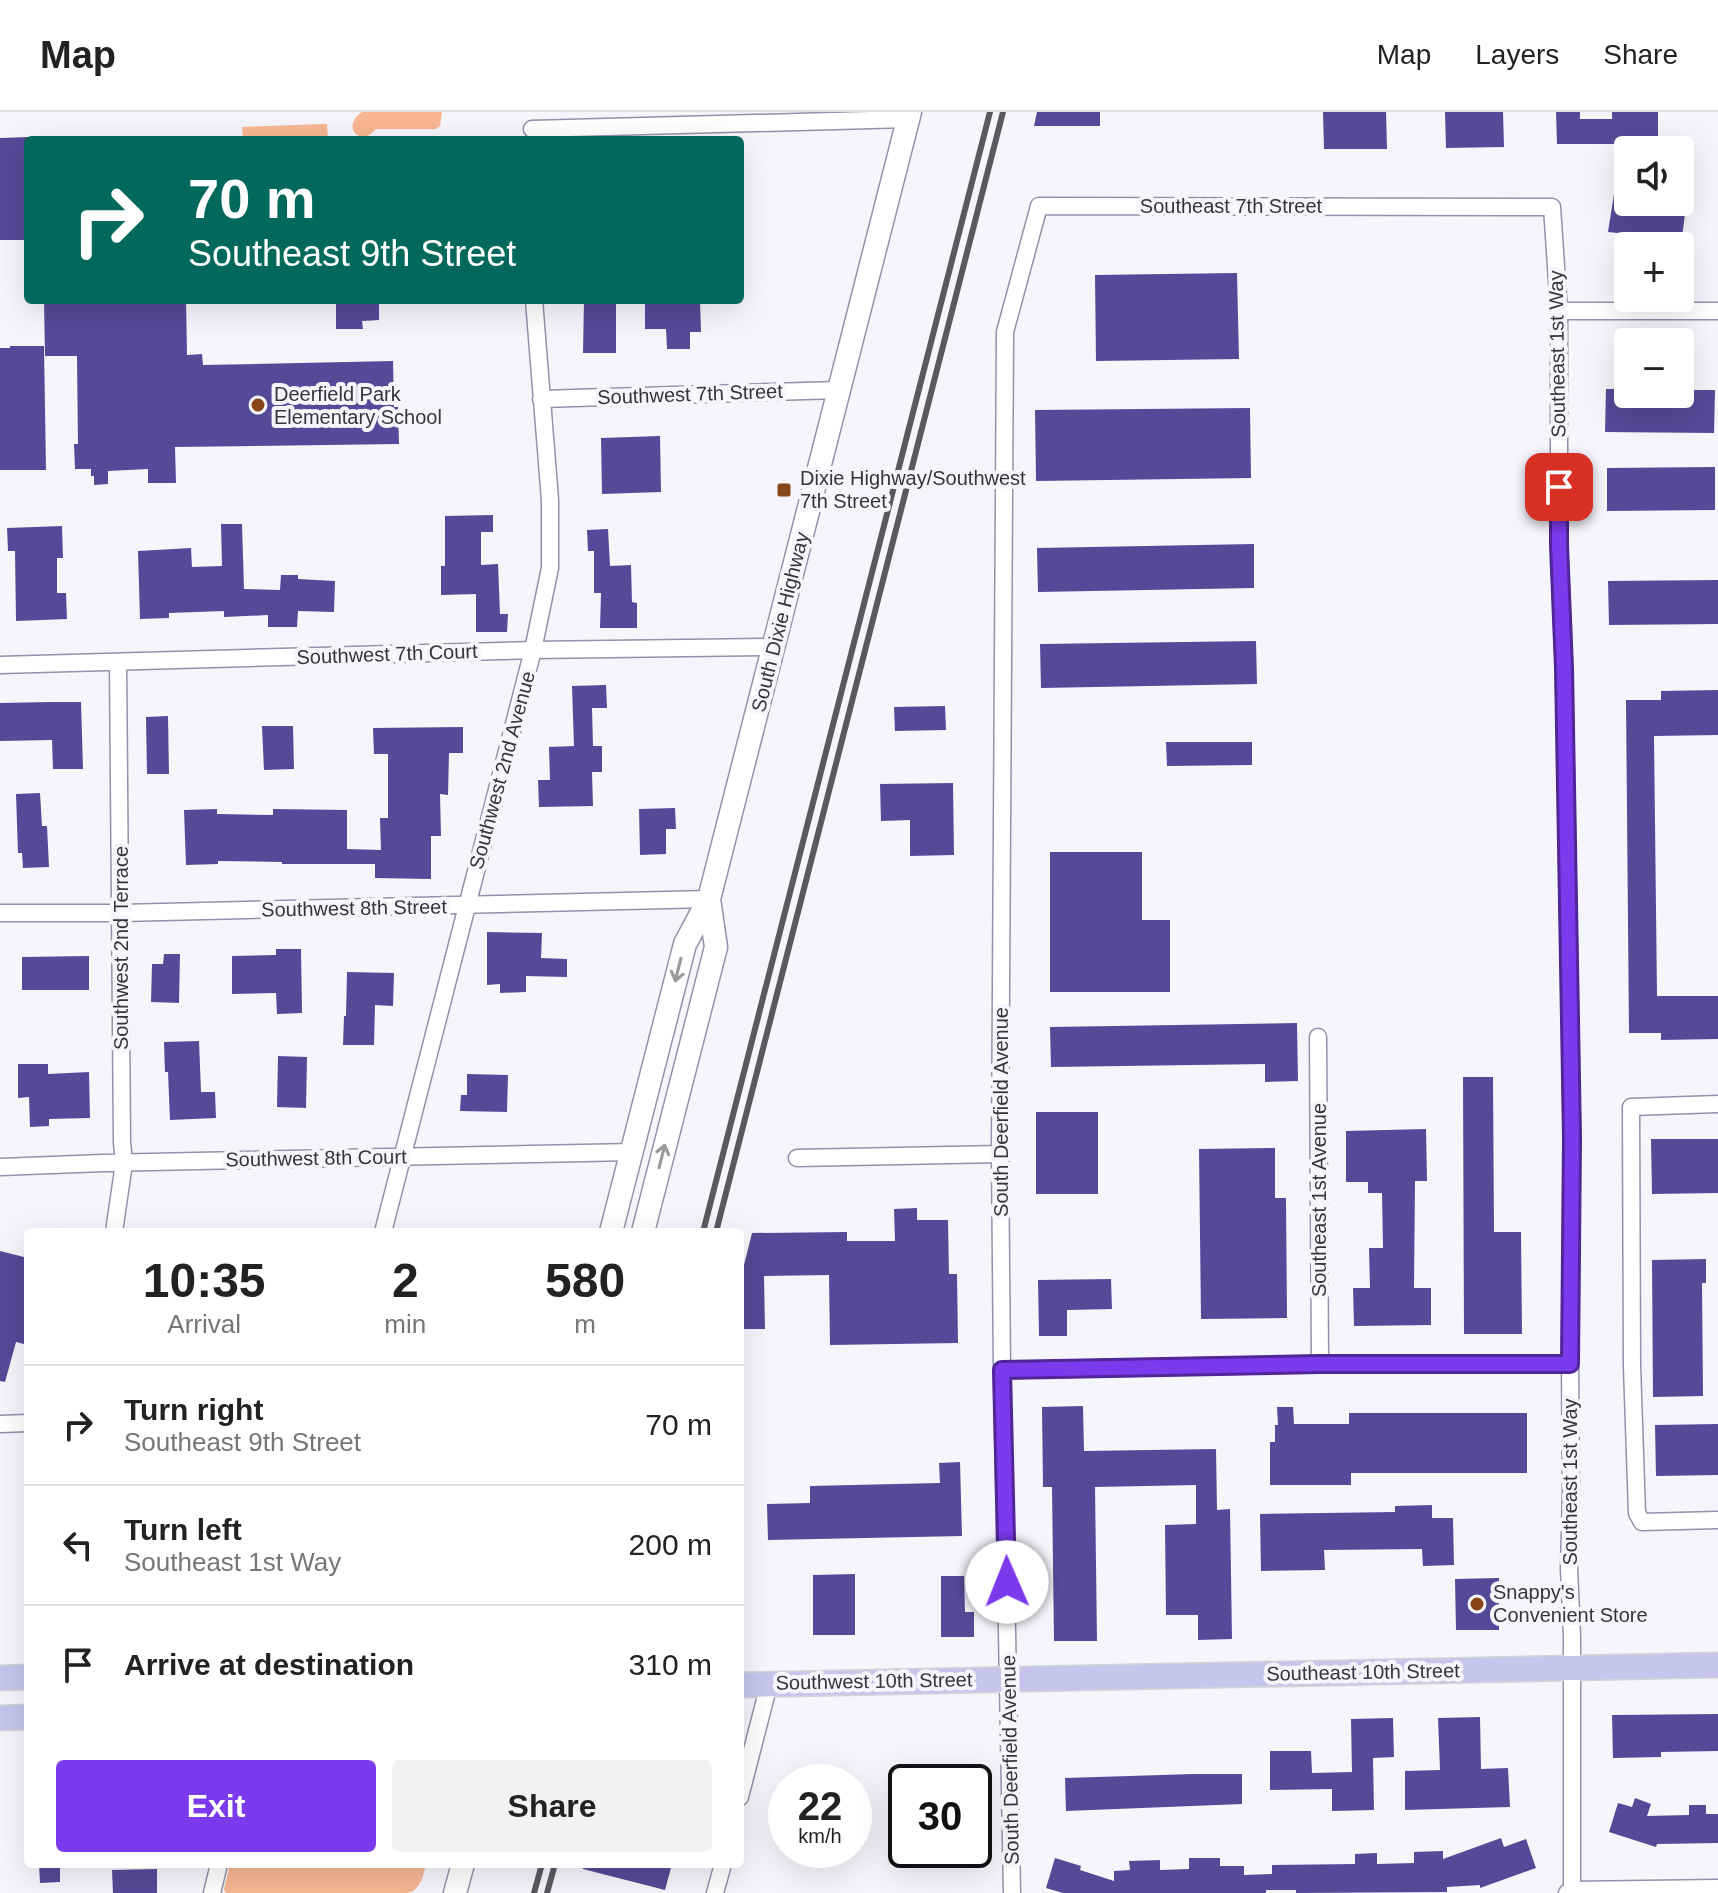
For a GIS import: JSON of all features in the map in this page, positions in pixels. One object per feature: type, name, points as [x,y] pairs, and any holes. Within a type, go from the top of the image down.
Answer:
[{"type":"main road","name":"South Dixie Highway","points":[[612,1228],[685,944],[709,899],[909,115]]},
{"type":"main road","name":"South Dixie Highway","points":[[644,1228],[716,947],[709,899]]},
{"type":"main road","name":"Southeast 10th Street","points":[[1009,1678],[1718,1665]]},
{"type":"main road","points":[[0,1678],[24,1677]]},
{"type":"main road","name":"Southwest 10th Street","points":[[744,1685],[1009,1678]]},
{"type":"main road","points":[[0,1718],[24,1717]]},
{"type":"main road","points":[[455,1893],[462,1868]]},
{"type":"street","points":[[532,127],[909,115]]},
{"type":"street","name":"Southeast 7th Street","points":[[1005,332],[1039,206],[1552,207]]},
{"type":"street","name":"Southeast 1st Way","points":[[1552,207],[1559,311],[1559,545],[1572,1138],[1570,1892]]},
{"type":"street","name":"Southwest 2nd Avenue","points":[[384,1228],[533,650],[550,568],[550,500],[534,304]]},
{"type":"street","points":[[1559,311],[1718,311]]},
{"type":"street","name":"South Deerfield Avenue","points":[[1005,332],[1000,1154],[1012,1893]]},
{"type":"street","name":"Southwest 7th Street","points":[[541,399],[839,390]]},
{"type":"street","name":"Southwest 7th Court","points":[[0,665],[533,650],[773,647]]},
{"type":"street","name":"Southwest 2nd Terrace","points":[[115,1228],[124,1163],[118,662]]},
{"type":"street","name":"Southwest 8th Street","points":[[0,913],[709,899]]},
{"type":"street","name":"Southeast 1st Avenue","points":[[1318,1037],[1320,1364]]},
{"type":"street","points":[[1718,1104],[1631,1107],[1632,1366],[1637,1513],[1642,1522],[1718,1520]]},
{"type":"street","name":"Southwest 8th Court","points":[[0,1167],[632,1152]]},
{"type":"street","points":[[797,1158],[1000,1154]]},
{"type":"street","points":[[1002,1370],[1320,1364],[1570,1364]]},
{"type":"street","points":[[0,1424],[24,1423]]},
{"type":"street","points":[[744,1781],[769,1684]]},
{"type":"street","points":[[212,1893],[218,1868]]},
{"type":"street","points":[[715,1893],[722,1868]]},
{"type":"street","points":[[1570,1892],[1718,1888]]},
{"type":"shaded area","points":[[362,112],[442,112],[440,126],[436,129],[376,129],[359,136],[353,124]]},
{"type":"shaded area","points":[[327,124],[328,136],[243,136],[242,127]]},
{"type":"shaded area","points":[[229,1868],[425,1868],[418,1886],[407,1893],[226,1893],[224,1889]]},
{"type":"building","points":[[1037,112],[1100,112],[1100,126],[1034,126]]},
{"type":"building","points":[[1323,112],[1386,112],[1387,149],[1324,149]]},
{"type":"building","points":[[1445,112],[1503,112],[1504,147],[1446,148]]},
{"type":"building","points":[[1556,112],[1580,112],[1580,119],[1612,119],[1612,112],[1658,112],[1658,136],[1614,136],[1614,144],[1557,144]]},
{"type":"building","points":[[24,137],[24,240],[0,240],[0,138]]},
{"type":"building","points":[[1614,194],[1614,216],[1685,216],[1683,232],[1608,232]]},
{"type":"building","points":[[1237,273],[1239,359],[1096,361],[1095,275]]},
{"type":"building","points":[[44,304],[186,304],[187,355],[202,354],[203,365],[393,361],[399,444],[175,447],[176,483],[148,483],[148,469],[108,471],[108,484],[94,485],[91,469],[75,469],[74,444],[78,444],[77,356],[45,356]]},
{"type":"building","points":[[336,304],[379,304],[379,320],[362,321],[363,329],[336,329]]},
{"type":"building","points":[[584,304],[616,304],[616,353],[583,353]]},
{"type":"building","points":[[645,304],[700,304],[701,332],[690,332],[690,349],[667,349],[666,329],[645,329]]},
{"type":"building","points":[[44,346],[46,470],[0,470],[0,348]]},
{"type":"building","points":[[1606,389],[1614,389],[1614,408],[1694,408],[1694,390],[1715,390],[1714,433],[1605,432]]},
{"type":"building","points":[[1250,408],[1251,478],[1036,481],[1035,410]]},
{"type":"building","points":[[660,436],[661,492],[602,494],[601,438]]},
{"type":"building","points":[[1715,467],[1715,510],[1607,511],[1607,468]]},
{"type":"building","points":[[493,515],[493,532],[481,532],[481,565],[498,564],[500,614],[508,614],[507,632],[476,632],[476,594],[441,595],[441,566],[445,566],[445,516]]},
{"type":"building","points":[[221,524],[242,524],[244,589],[280,590],[281,575],[335,581],[334,612],[298,611],[297,627],[268,627],[268,615],[224,617],[224,611],[169,613],[169,618],[140,619],[138,551],[191,548],[192,567],[222,566]]},
{"type":"building","points":[[62,526],[63,558],[57,558],[57,593],[66,593],[67,619],[16,621],[15,551],[8,551],[7,528]]},
{"type":"building","points":[[608,529],[610,566],[631,565],[632,602],[637,603],[637,628],[600,628],[601,593],[594,593],[594,551],[588,551],[587,530]]},
{"type":"building","points":[[1254,544],[1254,588],[1038,592],[1037,548]]},
{"type":"building","points":[[1718,580],[1718,624],[1609,625],[1608,581]]},
{"type":"building","points":[[1256,641],[1257,684],[1041,688],[1040,644]]},
{"type":"building","points":[[606,685],[607,708],[592,708],[593,746],[602,746],[602,772],[592,772],[593,806],[539,807],[538,780],[550,780],[549,747],[574,746],[572,686]]},
{"type":"building","points":[[1718,690],[1718,735],[1654,736],[1657,996],[1718,996],[1718,1039],[1661,1040],[1661,1033],[1629,1033],[1626,700],[1661,700],[1661,691]]},
{"type":"building","points":[[81,702],[83,769],[53,769],[52,740],[0,741],[0,703]]},
{"type":"building","points":[[945,706],[946,730],[895,731],[894,707]]},
{"type":"building","points":[[168,716],[169,774],[147,774],[146,717]]},
{"type":"building","points":[[262,726],[293,726],[294,769],[264,770]]},
{"type":"building","points":[[463,727],[463,753],[449,753],[448,795],[440,794],[441,836],[431,836],[431,879],[375,878],[375,864],[218,861],[218,864],[186,865],[184,810],[217,809],[217,814],[273,815],[273,809],[347,810],[347,849],[381,850],[380,818],[388,818],[388,754],[374,754],[373,728]]},
{"type":"building","points":[[1166,742],[1252,742],[1252,765],[1167,766]]},
{"type":"building","points":[[953,783],[954,855],[910,856],[910,820],[881,821],[880,784]]},
{"type":"building","points":[[40,793],[42,826],[47,826],[49,867],[23,868],[22,853],[18,853],[16,794]]},
{"type":"building","points":[[675,808],[676,829],[666,829],[666,854],[640,855],[639,809]]},
{"type":"building","points":[[1050,852],[1142,852],[1142,920],[1170,920],[1170,992],[1050,992]]},
{"type":"building","points":[[487,932],[542,933],[541,958],[567,959],[567,977],[526,976],[526,992],[500,993],[500,984],[487,985]]},
{"type":"building","points":[[276,949],[301,949],[302,1013],[277,1014],[276,993],[232,994],[232,956],[276,955]]},
{"type":"building","points":[[164,954],[180,954],[179,1003],[151,1002],[152,964],[163,964]]},
{"type":"building","points":[[89,956],[89,990],[22,990],[22,957]]},
{"type":"building","points":[[347,972],[394,973],[393,1006],[375,1005],[374,1045],[343,1045]]},
{"type":"building","points":[[1297,1023],[1298,1081],[1265,1082],[1265,1064],[1051,1067],[1050,1027]]},
{"type":"building","points":[[199,1041],[201,1092],[215,1092],[216,1118],[170,1120],[164,1042]]},
{"type":"building","points":[[278,1056],[307,1057],[306,1108],[277,1107]]},
{"type":"building","points":[[18,1064],[48,1064],[48,1074],[89,1072],[90,1118],[49,1119],[49,1126],[30,1127],[29,1097],[18,1098]]},
{"type":"building","points":[[467,1074],[508,1075],[507,1112],[460,1111],[461,1095],[467,1095]]},
{"type":"building","points":[[1463,1077],[1493,1077],[1494,1232],[1521,1232],[1522,1334],[1464,1334]]},
{"type":"building","points":[[1036,1112],[1098,1112],[1098,1194],[1036,1194]]},
{"type":"building","points":[[1426,1129],[1427,1181],[1415,1181],[1414,1288],[1431,1288],[1431,1325],[1354,1326],[1353,1288],[1370,1288],[1369,1248],[1383,1248],[1382,1193],[1368,1193],[1368,1182],[1346,1182],[1346,1131]]},
{"type":"building","points":[[1651,1139],[1718,1139],[1718,1193],[1652,1194]]},
{"type":"building","points":[[1275,1148],[1275,1198],[1286,1198],[1287,1318],[1201,1319],[1199,1149]]},
{"type":"building","points":[[917,1208],[917,1220],[948,1220],[949,1274],[957,1274],[958,1343],[830,1345],[829,1275],[764,1276],[765,1329],[744,1329],[744,1265],[752,1233],[847,1232],[847,1241],[895,1241],[894,1209]]},
{"type":"building","points":[[0,1251],[24,1257],[24,1344],[16,1342],[5,1382],[0,1381]]},
{"type":"building","points":[[1706,1259],[1706,1283],[1702,1283],[1703,1396],[1653,1397],[1652,1260]]},
{"type":"building","points":[[1111,1279],[1112,1309],[1067,1310],[1067,1336],[1039,1336],[1038,1280]]},
{"type":"building","points":[[1083,1406],[1084,1451],[1216,1449],[1217,1510],[1230,1509],[1232,1639],[1198,1640],[1198,1615],[1166,1615],[1165,1525],[1196,1524],[1196,1485],[1095,1487],[1097,1641],[1054,1641],[1052,1487],[1043,1487],[1042,1407]]},
{"type":"building","points":[[1277,1407],[1293,1407],[1294,1424],[1349,1424],[1349,1413],[1527,1413],[1527,1473],[1351,1473],[1351,1485],[1270,1485],[1270,1442],[1275,1442]]},
{"type":"building","points":[[1718,1424],[1718,1475],[1656,1476],[1655,1425]]},
{"type":"building","points":[[960,1462],[962,1536],[768,1540],[767,1504],[810,1503],[810,1486],[940,1483],[939,1463]]},
{"type":"building","points":[[1432,1505],[1432,1518],[1453,1518],[1454,1565],[1423,1566],[1422,1549],[1324,1550],[1325,1570],[1261,1571],[1260,1514],[1395,1512],[1395,1506]]},
{"type":"building","points":[[855,1574],[855,1635],[813,1635],[813,1575]]},
{"type":"building","points":[[941,1576],[964,1576],[965,1612],[974,1612],[974,1637],[941,1637]]},
{"type":"building","name":"Snappy's Convenient Store","points":[[1499,1578],[1499,1630],[1456,1630],[1455,1579]]},
{"type":"building","points":[[1718,1714],[1718,1751],[1661,1752],[1661,1757],[1613,1758],[1612,1715]]},
{"type":"building","points":[[1480,1717],[1481,1769],[1508,1768],[1510,1807],[1405,1810],[1405,1771],[1440,1770],[1438,1718]]},
{"type":"building","points":[[1393,1718],[1394,1757],[1373,1758],[1374,1810],[1332,1811],[1332,1789],[1270,1790],[1270,1751],[1311,1751],[1312,1773],[1352,1772],[1351,1719]]},
{"type":"building","points":[[1242,1774],[1242,1804],[1066,1811],[1065,1778]]},
{"type":"building","points":[[1635,1798],[1651,1804],[1647,1816],[1689,1815],[1689,1805],[1706,1805],[1706,1814],[1718,1814],[1718,1843],[1657,1844],[1656,1847],[1609,1832],[1618,1803],[1632,1807]]},
{"type":"building","points":[[1501,1838],[1504,1847],[1526,1839],[1536,1868],[1480,1888],[1480,1885],[1447,1887],[1447,1892],[1296,1893],[1296,1890],[1266,1890],[1266,1893],[1063,1893],[1046,1888],[1055,1858],[1114,1881],[1114,1871],[1130,1870],[1129,1861],[1160,1860],[1160,1870],[1189,1869],[1189,1858],[1220,1858],[1220,1866],[1244,1866],[1244,1875],[1272,1874],[1272,1865],[1355,1864],[1355,1854],[1377,1853],[1377,1864],[1414,1863],[1414,1852],[1443,1851],[1443,1859]]},
{"type":"building","points":[[39,1868],[60,1868],[60,1882],[40,1883]]},
{"type":"building","points":[[583,1868],[671,1868],[665,1890]]},
{"type":"building","points":[[157,1869],[157,1893],[113,1893],[112,1870]]},
{"type":"railway","points":[[704,1228],[990,112]]},
{"type":"railway","points":[[717,1228],[1003,112]]},
{"type":"railway","points":[[534,1893],[541,1868]]},
{"type":"railway","points":[[547,1893],[554,1868]]},
{"type":"place","name":"Deerfield Park Elementary School","points":[[258,405]]},
{"type":"place","name":"Dixie Highway/Southwest 7th Street","points":[[784,490]]},
{"type":"place","name":"Snappy's Convenient Store","points":[[1477,1604]]},
{"type":"route","points":[[1007,1582],[1002,1370],[1320,1364],[1570,1364],[1572,1138],[1559,487]]}]
